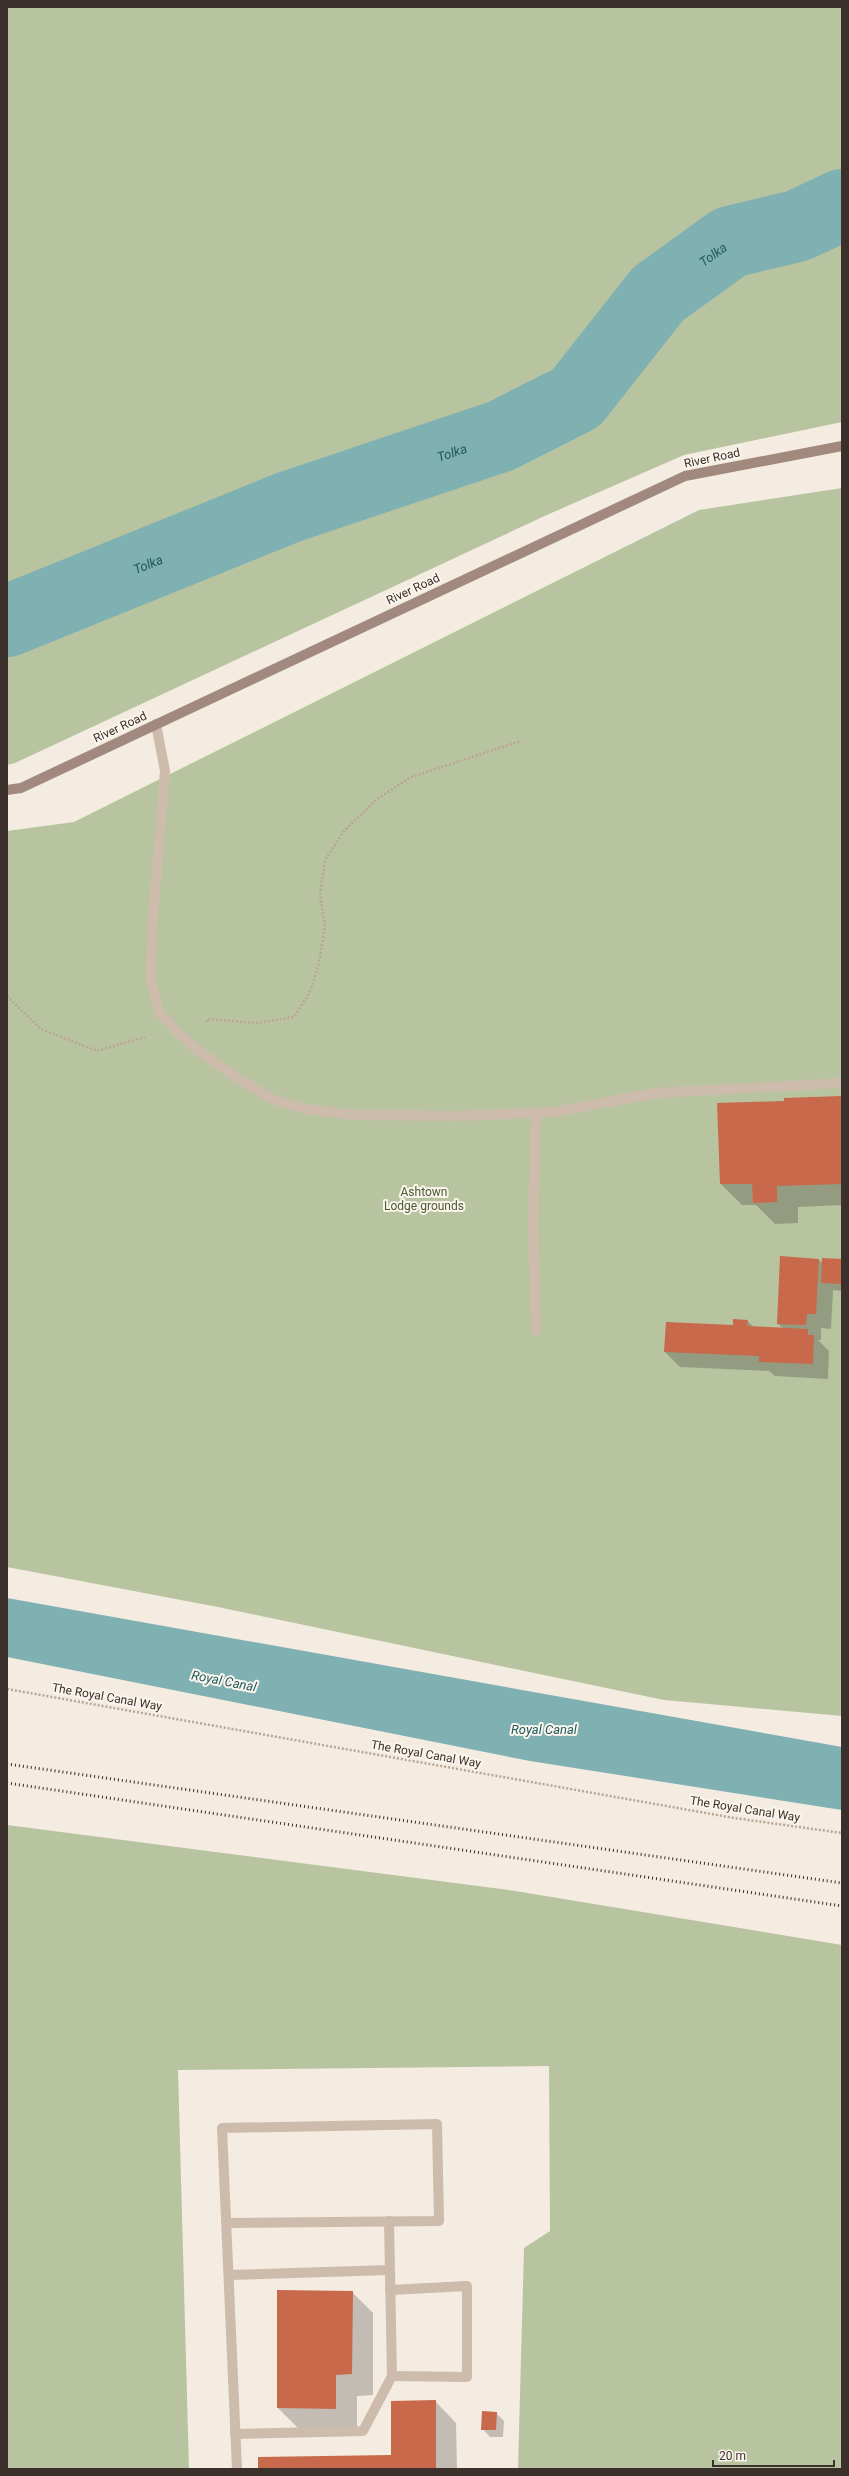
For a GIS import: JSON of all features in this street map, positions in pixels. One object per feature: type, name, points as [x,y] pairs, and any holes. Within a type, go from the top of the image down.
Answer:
[{"type":"main road","name":"River Road","points":[[7,790],[21,788],[685,476],[842,446]]},
{"type":"lane","points":[[156,724],[165,771],[152,929],[151,980],[159,1012],[200,1052],[240,1080],[274,1100],[306,1109],[354,1115],[536,1113],[554,1112],[656,1092],[842,1084]]},
{"type":"lane","points":[[536,1113],[533,1225],[536,1330]]},
{"type":"lane","points":[[226,2223],[439,2221],[437,2124],[222,2128],[236,2469]]},
{"type":"lane","points":[[235,2434],[363,2431],[392,2376],[389,2221]]},
{"type":"lane","points":[[229,2275],[390,2270]]},
{"type":"lane","points":[[390,2290],[467,2286],[467,2378],[392,2376]]},
{"type":"path","points":[[200,1052],[207,1019],[257,1023],[294,1016],[309,994],[318,967],[325,927],[320,894],[325,860],[344,831],[377,799],[411,777],[521,741]]},
{"type":"path","points":[[7,996],[41,1029],[97,1051],[146,1037],[166,1020]]},
{"type":"path","name":"The Royal Canal Way","points":[[7,1689],[734,1818],[842,1833]]},
{"type":"green space","points":[[7,7],[842,7],[842,422],[684,455],[549,514],[15,763],[7,765]]},
{"type":"green space","name":"Ashtown Lodge grounds","points":[[842,488],[842,1716],[664,1700],[218,1607],[7,1567],[7,831],[74,822],[699,510]]},
{"type":"green space","points":[[7,1825],[509,1890],[842,1945],[842,2469],[518,2469],[524,2248],[550,2231],[549,2066],[178,2070],[189,2469],[7,2469]]},
{"type":"water","name":"Royal Canal","points":[[7,1598],[842,1747],[842,1810],[530,1761],[7,1657]]},
{"type":"building","points":[[842,1096],[842,1184],[777,1186],[777,1202],[753,1203],[752,1184],[720,1184],[717,1103],[784,1101],[784,1098]]},
{"type":"building","points":[[780,1256],[819,1259],[816,1314],[807,1314],[806,1325],[777,1324]]},
{"type":"building","points":[[822,1258],[842,1259],[842,1284],[821,1283]]},
{"type":"building","points":[[733,1319],[748,1320],[747,1326],[808,1329],[808,1335],[814,1335],[813,1364],[759,1362],[759,1356],[664,1352],[666,1322],[733,1325]]},
{"type":"building","points":[[277,2290],[353,2291],[352,2374],[336,2375],[336,2409],[277,2408]]},
{"type":"building","points":[[436,2400],[436,2469],[258,2469],[258,2457],[391,2455],[391,2401]]},
{"type":"building","points":[[482,2411],[497,2412],[496,2430],[481,2430]]},
{"type":"waterway","name":"Tolka","points":[[7,621],[289,507],[501,436],[576,398],[658,294],[730,242],[797,226],[842,205]]},
{"type":"railway","points":[[7,1764],[842,1883]]},
{"type":"railway","points":[[7,1783],[842,1906]]}]
